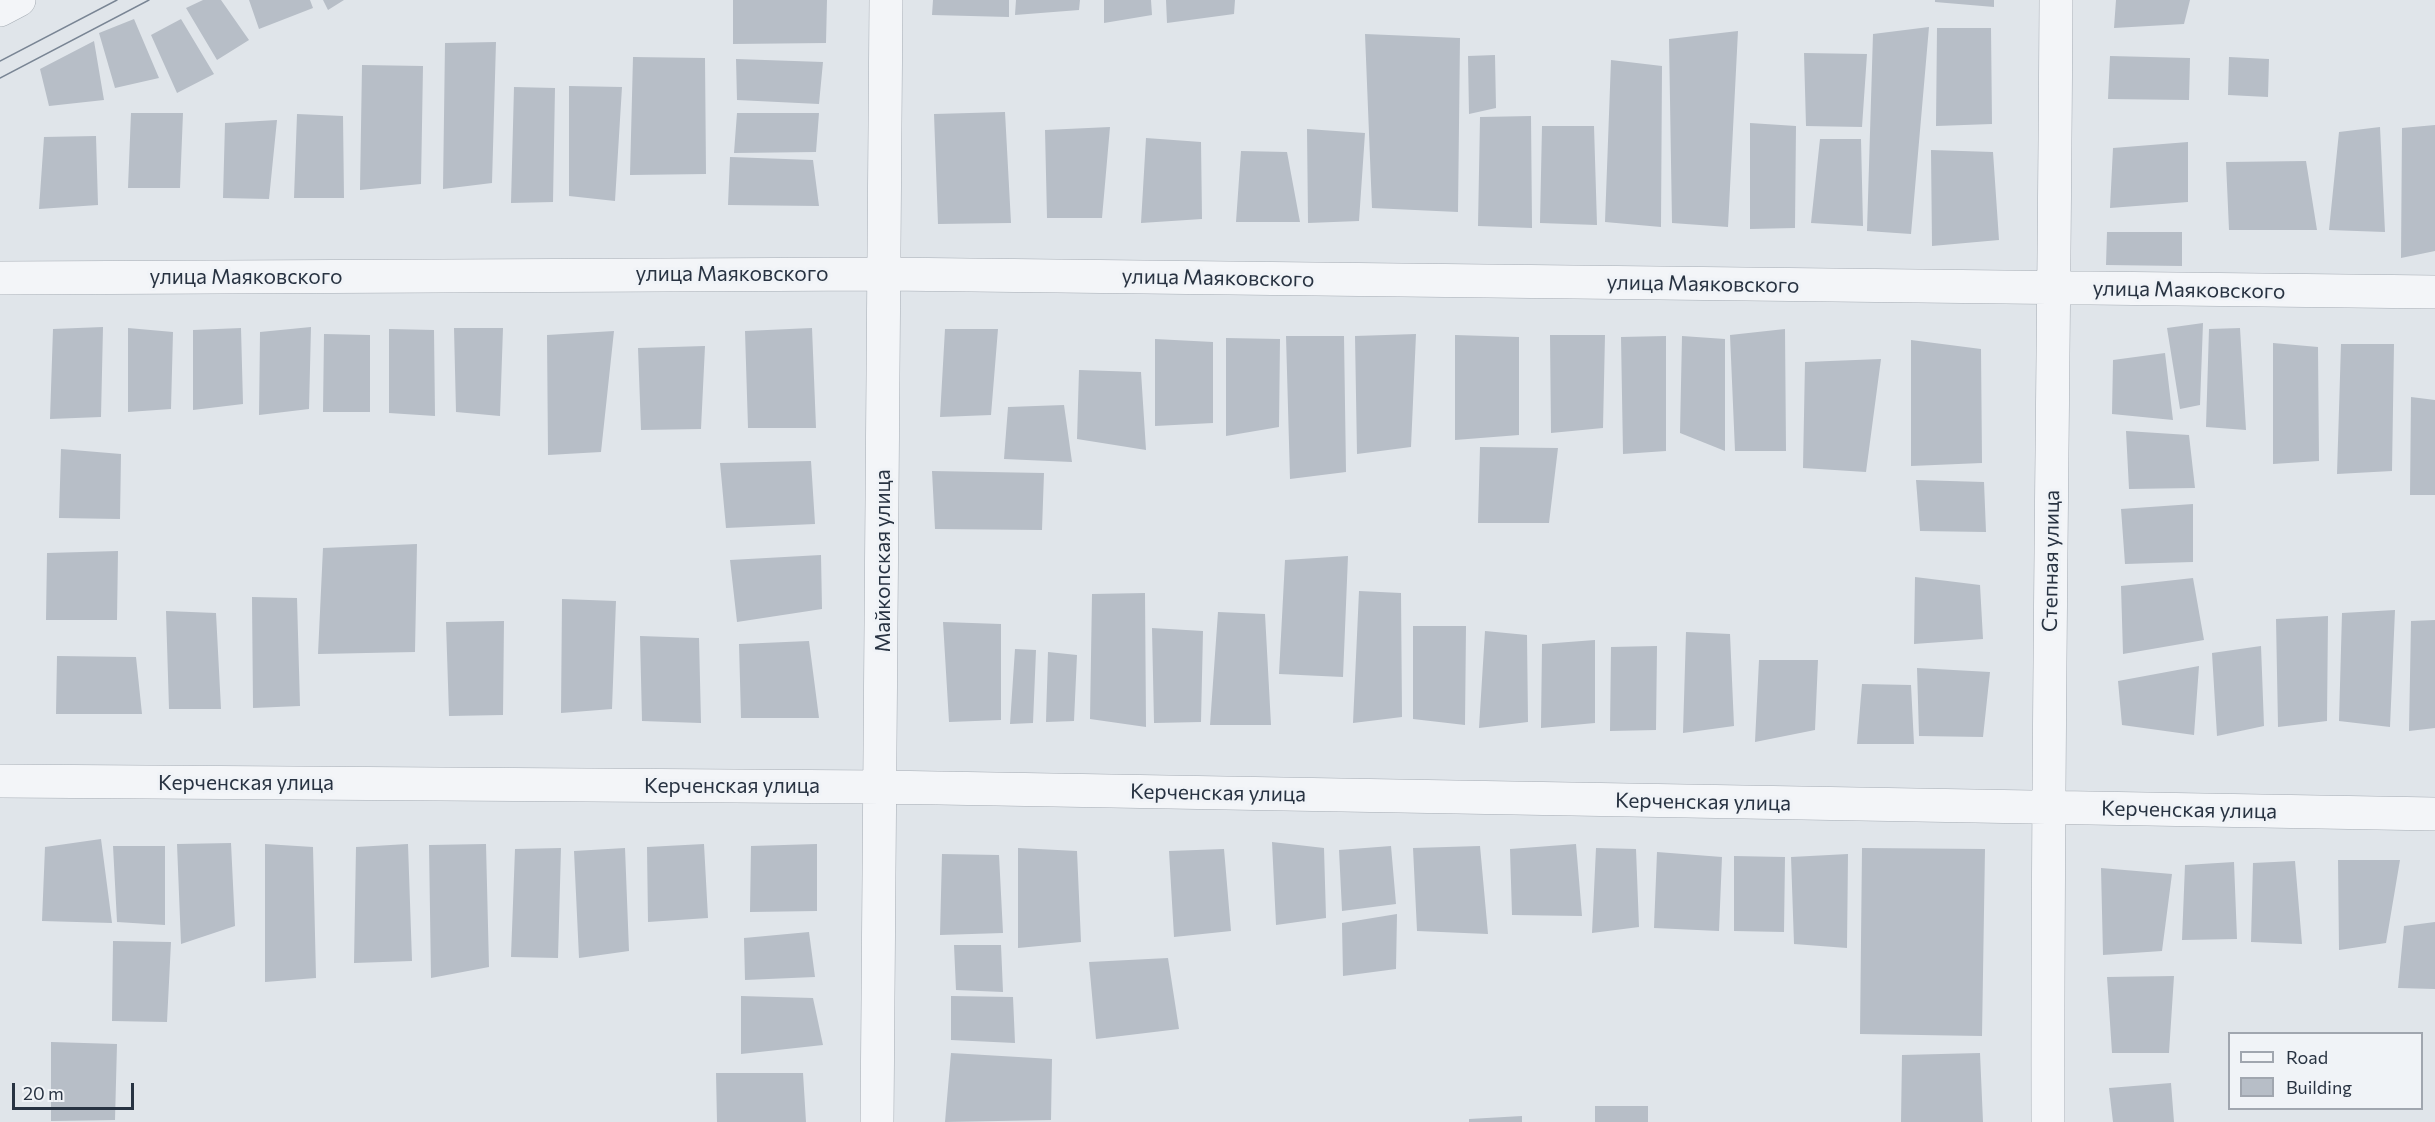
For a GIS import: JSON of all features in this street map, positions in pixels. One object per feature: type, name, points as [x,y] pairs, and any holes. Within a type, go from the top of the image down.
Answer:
[{"type":"street","points":[[0,10],[19,0]]},
{"type":"street","name":"Майкопская улица","points":[[877,1122],[886,0]]},
{"type":"street","name":"Степная улица","points":[[2048,1122],[2047,809],[2055,288],[2056,0]]},
{"type":"street","name":"улица Маяковского","points":[[1,282],[885,274],[2435,292]]},
{"type":"street","name":"Керченская улица","points":[[0,781],[881,787],[2435,814]]},
{"type":"building","points":[[203,0],[221,0],[249,40],[217,60],[186,8]]},
{"type":"building","points":[[249,0],[310,0],[313,8],[259,29]]},
{"type":"building","points":[[323,0],[344,0],[328,10]]},
{"type":"building","points":[[733,0],[827,0],[826,43],[733,44]]},
{"type":"building","points":[[933,0],[1009,0],[1009,17],[932,15]]},
{"type":"building","points":[[1016,0],[1080,0],[1079,10],[1015,15]]},
{"type":"building","points":[[1104,0],[1151,0],[1152,15],[1104,23]]},
{"type":"building","points":[[1166,0],[1235,0],[1234,14],[1167,23]]},
{"type":"building","points":[[1935,0],[1994,0],[1994,7],[1935,2]]},
{"type":"building","points":[[2116,0],[2190,0],[2184,24],[2114,28]]},
{"type":"building","points":[[134,19],[159,78],[115,88],[99,33]]},
{"type":"building","points":[[181,19],[214,74],[177,93],[151,35]]},
{"type":"building","points":[[1929,27],[1911,234],[1867,231],[1873,34]]},
{"type":"building","points":[[1937,28],[1991,28],[1992,124],[1936,126]]},
{"type":"building","points":[[1738,31],[1728,227],[1672,223],[1669,39]]},
{"type":"building","points":[[1365,34],[1460,38],[1458,212],[1372,208]]},
{"type":"building","points":[[94,41],[104,100],[49,106],[40,69]]},
{"type":"building","points":[[496,42],[492,183],[443,189],[445,43]]},
{"type":"building","points":[[1804,53],[1867,54],[1862,127],[1806,126]]},
{"type":"building","points":[[1495,55],[1496,108],[1469,114],[1468,56]]},
{"type":"building","points":[[2110,56],[2190,58],[2189,100],[2108,99]]},
{"type":"building","points":[[633,57],[705,58],[706,174],[630,175]]},
{"type":"building","points":[[2229,57],[2269,59],[2268,97],[2228,95]]},
{"type":"building","points":[[736,59],[823,62],[819,104],[737,100]]},
{"type":"building","points":[[1611,60],[1662,66],[1661,227],[1605,222]]},
{"type":"building","points":[[362,65],[423,66],[421,184],[360,190]]},
{"type":"building","points":[[569,86],[622,87],[615,201],[569,196]]},
{"type":"building","points":[[514,87],[555,88],[553,202],[511,203]]},
{"type":"building","points":[[1005,112],[1011,223],[938,224],[934,114]]},
{"type":"building","points":[[131,113],[183,113],[180,188],[128,188]]},
{"type":"building","points":[[737,113],[819,113],[816,152],[734,153]]},
{"type":"building","points":[[297,114],[343,116],[344,198],[294,198]]},
{"type":"building","points":[[1531,116],[1532,228],[1478,226],[1480,117]]},
{"type":"building","points":[[277,120],[269,199],[223,198],[225,123]]},
{"type":"building","points":[[1750,123],[1796,126],[1795,228],[1750,229]]},
{"type":"building","points":[[2435,125],[2435,251],[2401,258],[2402,128]]},
{"type":"building","points":[[1542,126],[1594,126],[1597,225],[1540,223]]},
{"type":"building","points":[[1110,127],[1102,218],[1047,218],[1045,130]]},
{"type":"building","points":[[2380,127],[2385,232],[2329,230],[2339,132]]},
{"type":"building","points":[[1307,129],[1365,133],[1359,221],[1308,223]]},
{"type":"building","points":[[96,136],[98,205],[39,209],[44,137]]},
{"type":"building","points":[[1146,138],[1201,142],[1202,219],[1141,223]]},
{"type":"building","points":[[1820,139],[1861,139],[1863,226],[1811,223]]},
{"type":"building","points":[[2188,142],[2188,202],[2110,208],[2113,148]]},
{"type":"building","points":[[1931,150],[1993,152],[1999,240],[1932,246]]},
{"type":"building","points":[[1241,151],[1287,152],[1300,222],[1236,222]]},
{"type":"building","points":[[730,157],[813,160],[819,206],[728,205]]},
{"type":"building","points":[[2306,161],[2317,230],[2229,230],[2226,162]]},
{"type":"building","points":[[2107,232],[2182,232],[2182,266],[2106,265]]},
{"type":"building","points":[[2203,323],[2200,405],[2180,409],[2167,328]]},
{"type":"building","points":[[103,327],[101,417],[50,419],[53,329]]},
{"type":"building","points":[[311,327],[309,409],[259,415],[260,332]]},
{"type":"building","points":[[128,328],[173,332],[171,409],[128,412]]},
{"type":"building","points":[[241,328],[243,404],[193,410],[193,330]]},
{"type":"building","points":[[454,328],[503,328],[500,416],[456,412]]},
{"type":"building","points":[[812,328],[816,428],[748,428],[745,331]]},
{"type":"building","points":[[2240,328],[2246,430],[2206,427],[2209,329]]},
{"type":"building","points":[[389,329],[434,330],[435,416],[389,413]]},
{"type":"building","points":[[945,329],[998,329],[991,415],[940,417]]},
{"type":"building","points":[[1785,329],[1786,451],[1735,451],[1730,335]]},
{"type":"building","points":[[614,331],[601,452],[548,455],[547,335]]},
{"type":"building","points":[[324,334],[370,335],[370,412],[323,412]]},
{"type":"building","points":[[1416,334],[1411,447],[1357,454],[1355,336]]},
{"type":"building","points":[[1455,335],[1519,337],[1519,435],[1455,440]]},
{"type":"building","points":[[1550,335],[1605,335],[1603,428],[1551,433]]},
{"type":"building","points":[[1286,336],[1344,336],[1346,472],[1290,479]]},
{"type":"building","points":[[1666,336],[1666,451],[1623,454],[1621,337]]},
{"type":"building","points":[[1682,336],[1725,339],[1725,451],[1680,433]]},
{"type":"building","points":[[1226,338],[1280,339],[1279,427],[1226,436]]},
{"type":"building","points":[[1155,339],[1213,342],[1213,423],[1155,426]]},
{"type":"building","points":[[1911,340],[1981,349],[1982,463],[1911,466]]},
{"type":"building","points":[[2273,343],[2318,347],[2319,461],[2273,464]]},
{"type":"building","points":[[2341,344],[2394,344],[2392,471],[2337,474]]},
{"type":"building","points":[[705,346],[701,429],[641,430],[638,348]]},
{"type":"building","points":[[2165,353],[2173,420],[2112,414],[2113,360]]},
{"type":"building","points":[[1881,359],[1866,472],[1803,468],[1805,362]]},
{"type":"building","points":[[1079,370],[1141,372],[1146,450],[1077,439]]},
{"type":"building","points":[[2411,397],[2435,400],[2435,495],[2410,495]]},
{"type":"building","points":[[1064,405],[1072,462],[1004,459],[1008,407]]},
{"type":"building","points":[[2126,431],[2189,435],[2195,488],[2129,489]]},
{"type":"building","points":[[1480,447],[1558,448],[1549,523],[1478,523]]},
{"type":"building","points":[[61,449],[121,454],[120,519],[59,518]]},
{"type":"building","points":[[811,461],[815,524],[726,528],[720,463]]},
{"type":"building","points":[[932,471],[1044,473],[1042,530],[935,529]]},
{"type":"building","points":[[1916,480],[1984,482],[1986,532],[1920,531]]},
{"type":"building","points":[[2193,504],[2193,562],[2125,564],[2121,509]]},
{"type":"building","points":[[417,544],[415,652],[318,654],[323,548]]},
{"type":"building","points":[[118,551],[117,620],[46,620],[47,553]]},
{"type":"building","points":[[821,555],[822,609],[737,622],[730,560]]},
{"type":"building","points":[[1348,556],[1343,677],[1279,674],[1285,560]]},
{"type":"building","points":[[1915,577],[1980,585],[1983,639],[1914,644]]},
{"type":"building","points":[[2193,578],[2204,640],[2123,654],[2121,586]]},
{"type":"building","points":[[1359,591],[1401,593],[1402,717],[1353,723]]},
{"type":"building","points":[[1145,593],[1146,727],[1090,719],[1092,594]]},
{"type":"building","points":[[252,597],[297,598],[300,706],[253,708]]},
{"type":"building","points":[[562,599],[616,601],[612,709],[561,713]]},
{"type":"building","points":[[2395,610],[2390,727],[2339,721],[2342,613]]},
{"type":"building","points":[[166,611],[216,613],[221,709],[169,709]]},
{"type":"building","points":[[1218,612],[1265,614],[1271,725],[1210,725]]},
{"type":"building","points":[[2328,616],[2327,721],[2278,727],[2276,619]]},
{"type":"building","points":[[2435,620],[2435,728],[2409,731],[2411,621]]},
{"type":"building","points":[[504,621],[503,715],[449,716],[446,622]]},
{"type":"building","points":[[943,622],[1001,624],[1001,720],[949,722]]},
{"type":"building","points":[[1413,626],[1466,626],[1465,725],[1413,719]]},
{"type":"building","points":[[1152,628],[1203,631],[1201,722],[1154,723]]},
{"type":"building","points":[[1485,631],[1527,635],[1528,722],[1479,728]]},
{"type":"building","points":[[1686,632],[1730,634],[1734,726],[1683,733]]},
{"type":"building","points":[[640,636],[699,638],[701,723],[642,721]]},
{"type":"building","points":[[1595,640],[1595,723],[1541,728],[1542,644]]},
{"type":"building","points":[[809,641],[819,718],[741,718],[739,644]]},
{"type":"building","points":[[1657,646],[1656,730],[1610,731],[1611,647]]},
{"type":"building","points":[[2261,646],[2264,726],[2217,736],[2212,653]]},
{"type":"building","points":[[1015,649],[1036,650],[1033,723],[1010,724]]},
{"type":"building","points":[[1048,652],[1077,655],[1074,721],[1046,722]]},
{"type":"building","points":[[57,656],[136,657],[142,714],[56,714]]},
{"type":"building","points":[[1759,660],[1818,660],[1815,730],[1755,742]]},
{"type":"building","points":[[2199,666],[2194,735],[2122,725],[2118,681]]},
{"type":"building","points":[[1917,668],[1990,672],[1983,737],[1919,736]]},
{"type":"building","points":[[1862,684],[1911,685],[1914,744],[1857,744]]},
{"type":"building","points":[[101,839],[112,923],[42,921],[45,847]]},
{"type":"building","points":[[1272,842],[1324,848],[1326,918],[1276,925]]},
{"type":"building","points":[[231,843],[235,926],[181,944],[177,844]]},
{"type":"building","points":[[265,844],[313,847],[316,978],[265,982]]},
{"type":"building","points":[[408,844],[412,961],[354,963],[356,847]]},
{"type":"building","points":[[486,844],[489,967],[431,978],[429,845]]},
{"type":"building","points":[[704,844],[708,918],[648,922],[647,847]]},
{"type":"building","points":[[817,844],[817,911],[750,912],[751,846]]},
{"type":"building","points":[[1576,844],[1582,916],[1512,915],[1510,849]]},
{"type":"building","points":[[113,846],[165,846],[165,925],[117,922]]},
{"type":"building","points":[[1391,846],[1396,904],[1342,911],[1339,850]]},
{"type":"building","points":[[1480,846],[1488,934],[1417,931],[1413,848]]},
{"type":"building","points":[[561,848],[558,958],[511,957],[515,849]]},
{"type":"building","points":[[625,848],[629,951],[579,958],[574,851]]},
{"type":"building","points":[[1018,848],[1077,851],[1081,942],[1018,948]]},
{"type":"building","points":[[1596,848],[1636,849],[1639,927],[1592,933]]},
{"type":"building","points":[[1862,848],[1985,849],[1982,1036],[1860,1034]]},
{"type":"building","points":[[1224,849],[1231,931],[1174,937],[1169,851]]},
{"type":"building","points":[[1657,852],[1722,857],[1719,931],[1654,928]]},
{"type":"building","points":[[942,854],[999,855],[1003,933],[940,935]]},
{"type":"building","points":[[1848,854],[1847,948],[1794,944],[1791,857]]},
{"type":"building","points":[[1734,856],[1785,857],[1784,932],[1734,931]]},
{"type":"building","points":[[2338,860],[2400,860],[2386,943],[2339,950]]},
{"type":"building","points":[[2295,861],[2302,944],[2251,942],[2253,863]]},
{"type":"building","points":[[2234,862],[2237,939],[2182,940],[2185,865]]},
{"type":"building","points":[[2101,868],[2172,874],[2162,951],[2103,955]]},
{"type":"building","points":[[1397,914],[1396,969],[1343,976],[1342,923]]},
{"type":"building","points":[[2435,922],[2435,989],[2398,988],[2404,926]]},
{"type":"building","points":[[809,932],[815,977],[745,980],[744,938]]},
{"type":"building","points":[[113,941],[171,942],[167,1022],[112,1021]]},
{"type":"building","points":[[954,945],[1001,945],[1003,992],[956,990]]},
{"type":"building","points":[[1168,958],[1179,1029],[1096,1039],[1089,962]]},
{"type":"building","points":[[2174,976],[2169,1053],[2112,1053],[2107,977]]},
{"type":"building","points":[[741,996],[813,998],[823,1045],[741,1054]]},
{"type":"building","points":[[951,996],[1013,997],[1015,1043],[951,1040]]},
{"type":"building","points":[[51,1042],[117,1044],[115,1120],[51,1121]]},
{"type":"building","points":[[951,1053],[1052,1059],[1051,1120],[945,1122]]},
{"type":"building","points":[[1980,1053],[1983,1122],[1901,1122],[1902,1055]]},
{"type":"building","points":[[716,1073],[803,1073],[806,1122],[717,1122]]},
{"type":"building","points":[[2171,1083],[2174,1122],[2113,1122],[2109,1088]]},
{"type":"building","points":[[1595,1106],[1648,1106],[1648,1122],[1595,1122]]},
{"type":"building","points":[[1522,1116],[1522,1122],[1469,1122],[1469,1119]]},
{"type":"tram line","points":[[0,61],[117,0]]},
{"type":"tram line","points":[[0,78],[149,0]]}]
